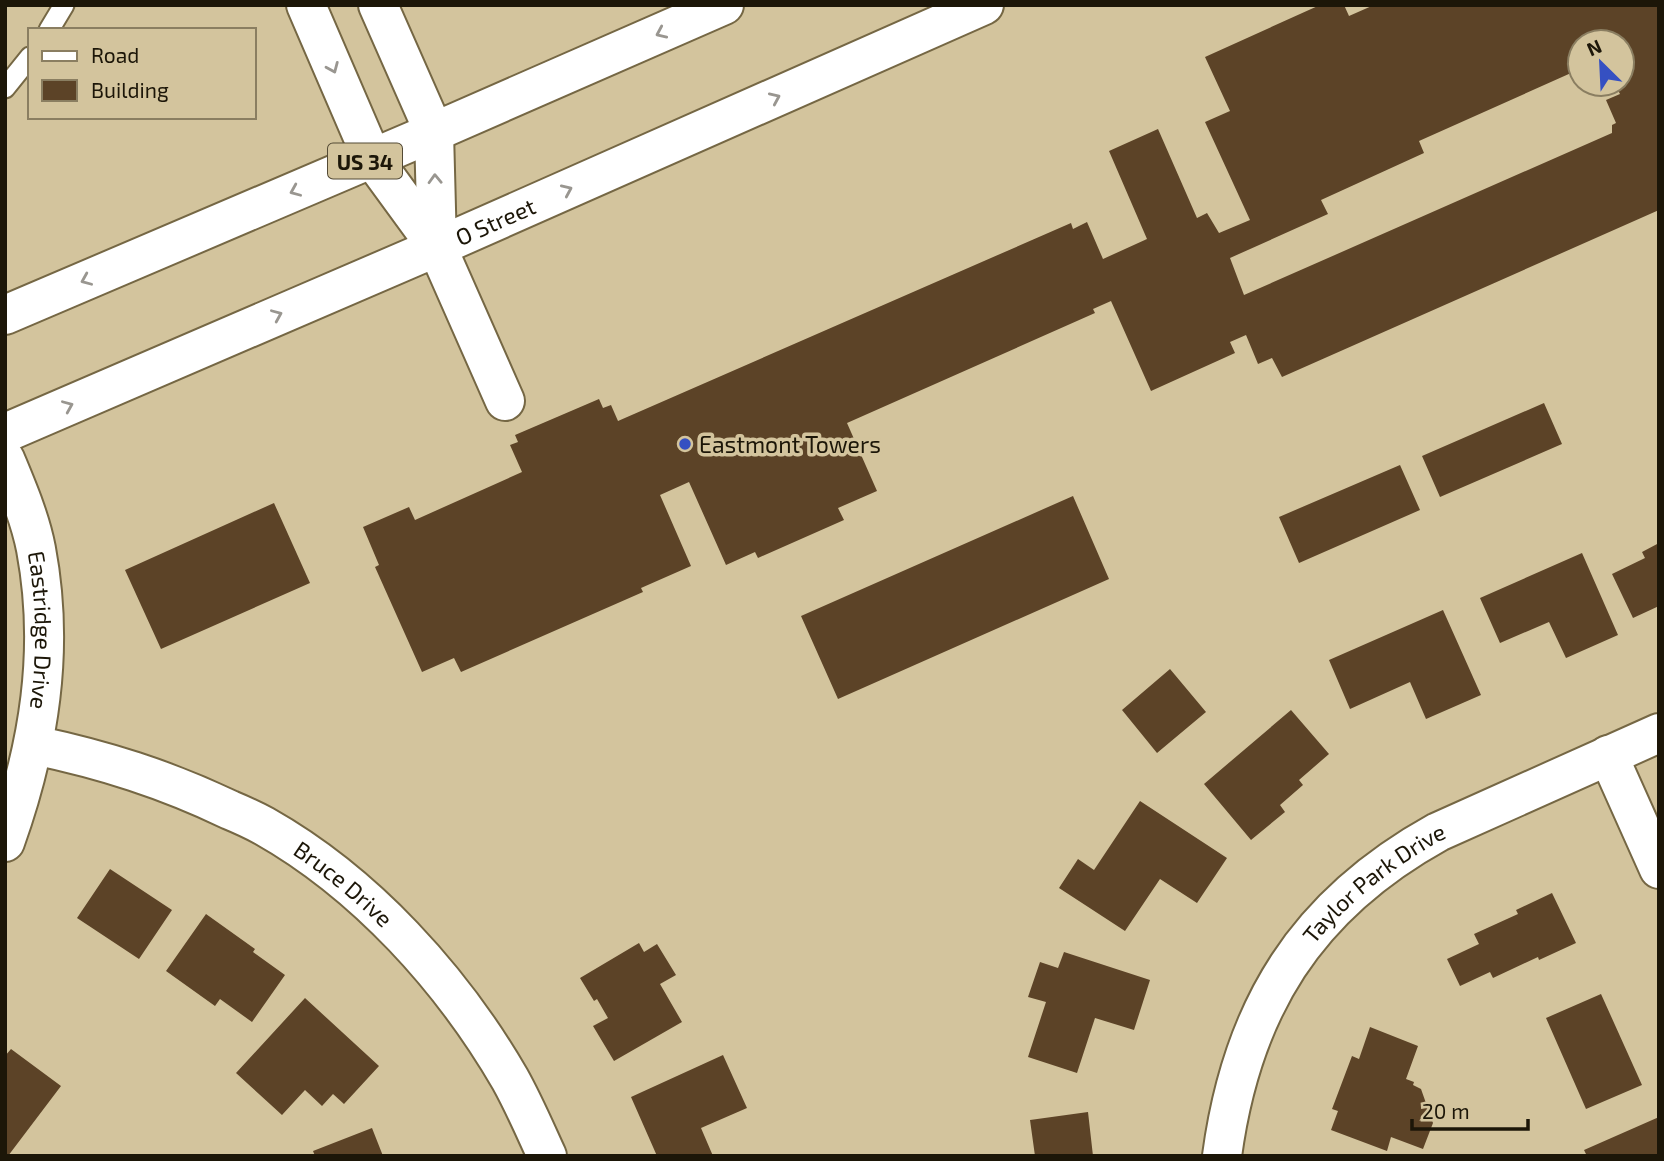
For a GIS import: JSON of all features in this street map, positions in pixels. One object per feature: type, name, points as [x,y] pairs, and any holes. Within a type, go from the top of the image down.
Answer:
[{"type":"street","points":[[306,5],[372,158],[438,247],[505,401]]},
{"type":"street","points":[[377,5],[434,132],[438,247]]},
{"type":"street","name":"US 34","points":[[5,315],[724,5]]},
{"type":"street","name":"O Street","points":[[5,433],[438,247],[984,5]]},
{"type":"street","name":"Eastridge Drive","points":[[5,459],[20,496],[35,547],[44,602],[44,678],[34,745],[5,842]]},
{"type":"street","name":"Taylor Park Drive","points":[[1222,1156],[1238,1073],[1259,1019],[1286,968],[1322,921],[1343,899],[1411,846],[1659,733]]},
{"type":"street","name":"Bruce Drive","points":[[34,745],[122,766],[199,795],[264,826],[325,866],[379,913],[439,975],[465,1009],[511,1081],[547,1156]]},
{"type":"street","points":[[1608,755],[1659,869]]},
{"type":"lane","points":[[50,28],[64,5]]},
{"type":"lane","points":[[5,88],[28,59]]},
{"type":"building","points":[[1320,5],[1344,5],[1349,16],[1374,5],[1659,5],[1659,210],[1282,377],[1272,358],[1258,364],[1246,335],[1230,342],[1235,353],[1151,391],[1111,301],[1093,309],[1095,313],[847,423],[877,491],[838,508],[844,520],[758,558],[755,552],[726,565],[689,482],[660,495],[691,566],[641,588],[643,592],[461,672],[454,658],[422,672],[375,567],[379,565],[363,527],[409,507],[415,520],[522,472],[510,445],[518,442],[515,435],[599,399],[603,408],[611,405],[618,421],[1071,223],[1073,229],[1087,222],[1103,259],[1147,239],[1109,151],[1158,129],[1197,218],[1207,213],[1219,233],[1250,220],[1205,122],[1230,111],[1205,57]],"holes":[[[1566,28],[1636,28],[1636,98],[1606,100],[1616,123],[1612,125],[1612,133],[1244,295],[1230,258],[1328,214],[1321,200],[1424,153],[1419,141],[1566,75]]]},
{"type":"building","points":[[1544,403],[1562,444],[1440,497],[1422,456]]},
{"type":"building","points":[[1400,465],[1420,510],[1299,563],[1279,517]]},
{"type":"building","points":[[1073,496],[1109,579],[838,699],[801,616]]},
{"type":"building","points":[[274,503],[310,583],[161,649],[125,570]]},
{"type":"building","points":[[1659,543],[1659,606],[1633,618],[1612,574],[1645,558],[1642,552]]},
{"type":"building","points":[[1582,553],[1618,635],[1566,658],[1549,622],[1500,643],[1480,598]]},
{"type":"building","points":[[1443,610],[1481,695],[1426,719],[1410,682],[1350,709],[1329,660]]},
{"type":"building","points":[[1170,669],[1206,712],[1157,753],[1122,710]]},
{"type":"building","points":[[1291,710],[1329,754],[1299,780],[1303,785],[1280,805],[1285,812],[1251,840],[1204,784]]},
{"type":"building","points":[[1140,801],[1227,858],[1197,903],[1160,879],[1125,931],[1059,888],[1078,859],[1094,870]]},
{"type":"building","points":[[110,869],[172,910],[139,959],[77,918]]},
{"type":"building","points":[[1552,893],[1576,943],[1493,978],[1490,972],[1460,986],[1447,959],[1479,944],[1474,934],[1518,914],[1516,910]]},
{"type":"building","points":[[206,914],[255,949],[253,952],[285,975],[252,1022],[220,999],[215,1006],[166,971]]},
{"type":"building","points":[[639,943],[644,952],[657,944],[676,975],[660,984],[682,1022],[614,1061],[593,1026],[608,1018],[580,978]]},
{"type":"building","points":[[1064,952],[1150,980],[1134,1030],[1095,1018],[1077,1073],[1028,1057],[1046,1002],[1028,997],[1040,962],[1058,968]]},
{"type":"building","points":[[1601,994],[1642,1085],[1586,1109],[1546,1018]]},
{"type":"building","points":[[305,998],[379,1066],[344,1104],[333,1094],[322,1106],[305,1090],[282,1115],[236,1073]]},
{"type":"building","points":[[1370,1027],[1418,1046],[1406,1079],[1421,1089],[1433,1123],[1423,1149],[1391,1137],[1387,1151],[1331,1130],[1338,1111],[1332,1109],[1352,1056],[1359,1059]]},
{"type":"building","points":[[11,1049],[61,1086],[8,1156],[5,1156],[5,1056]]},
{"type":"building","points":[[723,1055],[747,1108],[701,1128],[713,1156],[657,1156],[631,1097]]},
{"type":"building","points":[[1088,1112],[1093,1156],[1035,1156],[1030,1120]]},
{"type":"building","points":[[1659,1117],[1659,1156],[1587,1156],[1584,1150]]},
{"type":"building","points":[[372,1128],[383,1156],[315,1156],[313,1151]]},
{"type":"place","name":"Eastmont Towers","points":[[685,444]]}]
